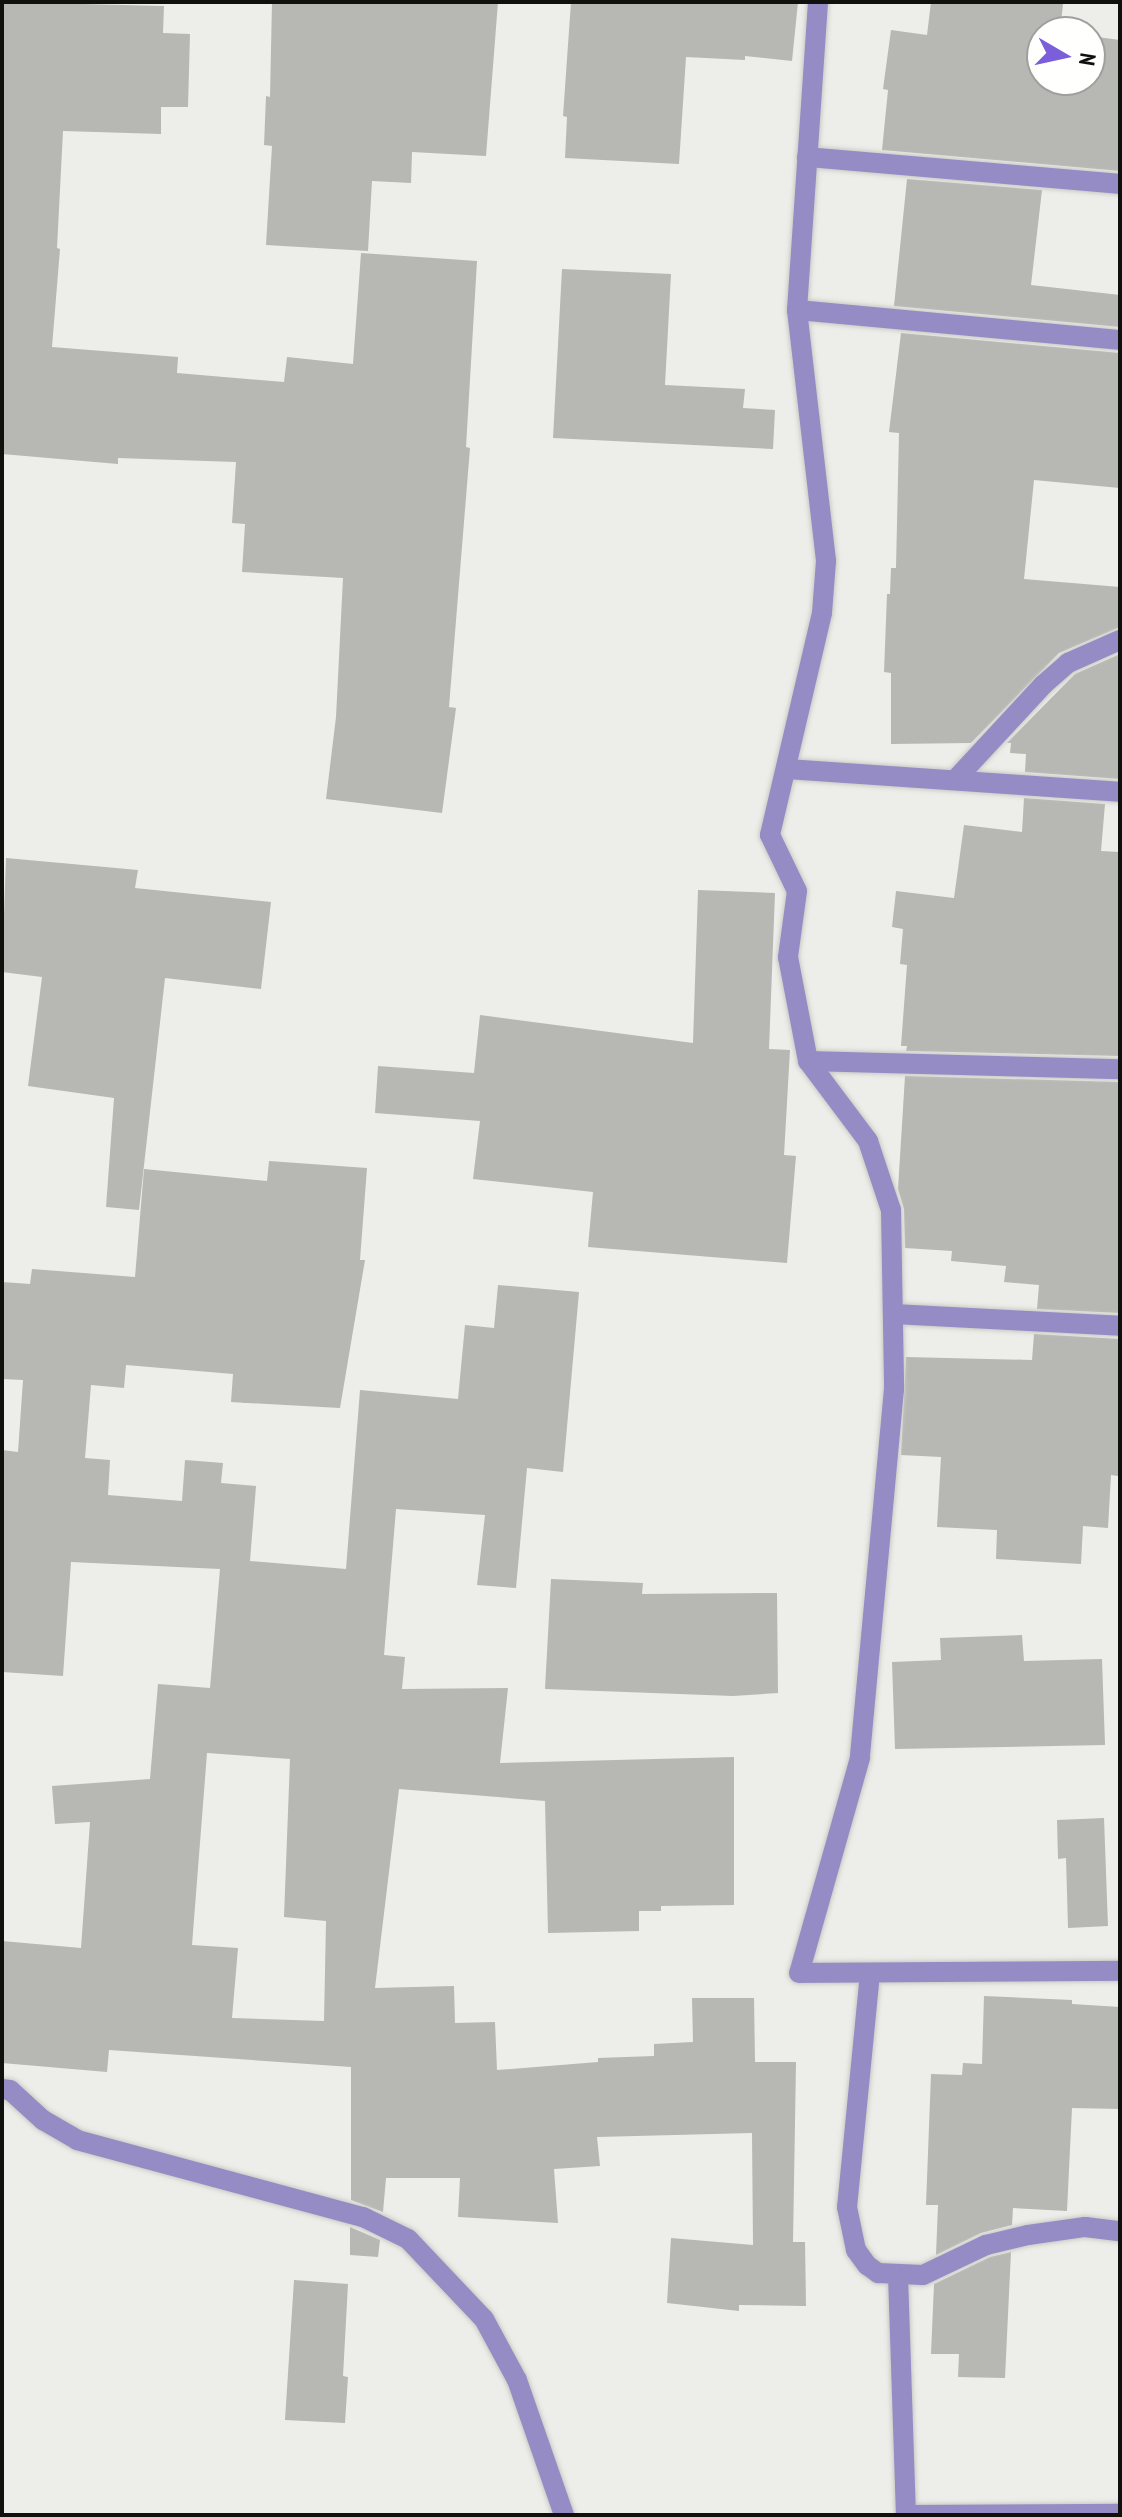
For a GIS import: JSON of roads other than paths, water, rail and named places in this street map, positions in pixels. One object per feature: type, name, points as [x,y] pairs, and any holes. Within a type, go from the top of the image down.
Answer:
[{"type":"street","points":[[818,2],[797,310],[826,561],[822,613],[770,835],[797,891],[788,957],[808,1061],[868,1141],[891,1210],[894,1389],[860,1758],[799,1973],[1120,1971]]},
{"type":"street","points":[[807,157],[1120,184]]},
{"type":"street","points":[[797,310],[1120,340]]},
{"type":"street","points":[[955,780],[1044,684],[1068,663],[1120,640]]},
{"type":"street","points":[[786,769],[1120,792]]},
{"type":"street","points":[[808,1061],[1120,1069]]},
{"type":"street","points":[[894,1314],[1120,1326]]},
{"type":"street","points":[[870,1973],[847,2207],[856,2250],[867,2265],[878,2273],[923,2275],[961,2255],[1028,2235],[1085,2227],[1120,2231]]},
{"type":"street","points":[[2,2089],[10,2090],[43,2120],[77,2140],[363,2217],[408,2239],[484,2319],[517,2380],[564,2515]]},
{"type":"street","points":[[898,2275],[906,2515]]},
{"type":"street","points":[[914,2515],[1120,2514]]}]
